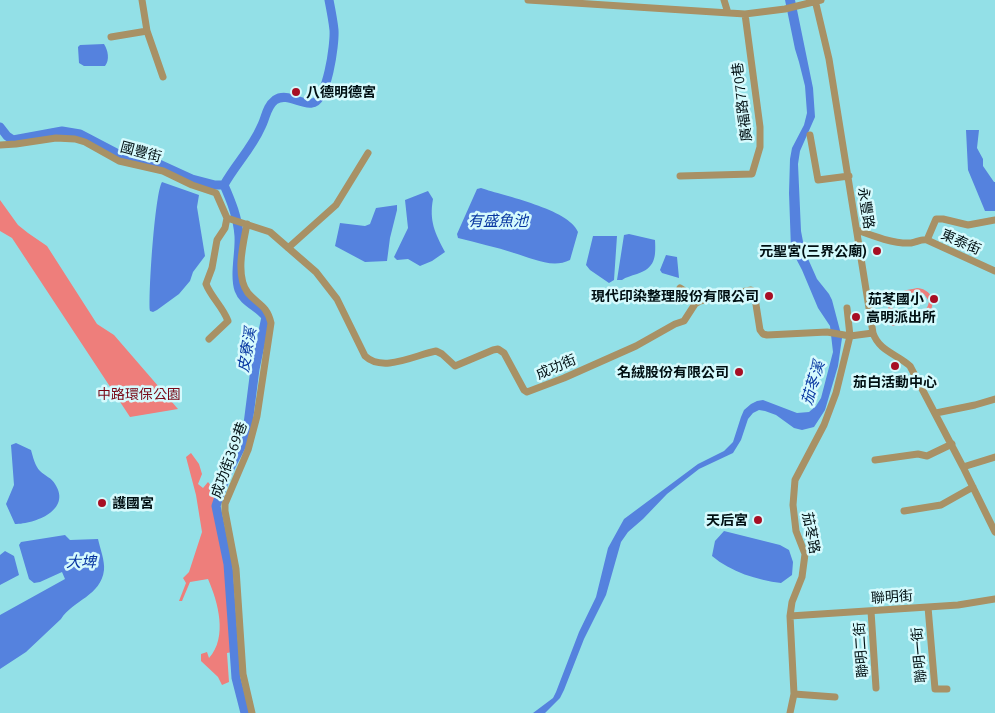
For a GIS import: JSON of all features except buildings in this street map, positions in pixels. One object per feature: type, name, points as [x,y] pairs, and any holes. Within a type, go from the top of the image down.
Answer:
[{"type":"street","points":[[142,0],[147,32],[163,77]]},
{"type":"street","points":[[528,0],[745,14],[785,9],[817,1]]},
{"type":"street","points":[[724,0],[728,13]]},
{"type":"street","name":"永豐路","points":[[817,1],[830,59],[873,333]]},
{"type":"street","name":"廣福路770巷","points":[[680,176],[752,174],[760,147],[760,127],[745,14]]},
{"type":"street","points":[[111,37],[147,32]]},
{"type":"street","points":[[810,135],[818,180],[848,176]]},
{"type":"street","name":"國豐街","points":[[0,144],[16,144],[56,138],[75,139],[85,142],[119,161],[163,171],[192,185],[210,190],[218,196],[228,219]]},
{"type":"street","points":[[288,248],[336,205],[368,153]]},
{"type":"street","points":[[209,339],[228,321],[206,284],[212,268],[217,240],[225,228],[228,219]]},
{"type":"street","name":"成功街","points":[[228,219],[270,232],[316,272],[337,298],[365,356],[370,360],[381,363],[395,362],[418,358],[436,351],[455,366],[498,349],[504,353],[524,390],[527,392],[636,346],[684,321],[695,304],[700,301]]},
{"type":"street","points":[[927,240],[936,219],[968,225],[995,220]]},
{"type":"street","name":"成功街369巷","points":[[247,224],[240,277],[248,294],[260,302],[269,315],[270,322],[257,416],[248,450],[225,504],[225,511],[236,570],[242,674],[252,713]]},
{"type":"street","name":"東泰街","points":[[858,230],[898,241],[912,243],[927,240],[995,271]]},
{"type":"street","points":[[680,288],[700,301],[751,290],[754,292],[760,330],[763,334],[767,335],[830,332],[850,336],[873,333],[880,347],[904,360],[910,366],[952,444],[995,532]]},
{"type":"street","name":"茄苳路","points":[[790,713],[794,694],[790,616],[792,602],[802,577],[805,554],[796,532],[793,505],[796,480],[824,425],[836,393],[850,336],[847,308]]},
{"type":"street","points":[[936,413],[995,399]]},
{"type":"street","points":[[874,460],[918,454],[927,456],[952,444]]},
{"type":"street","points":[[963,466],[995,457]]},
{"type":"street","points":[[904,511],[941,505],[973,487]]},
{"type":"street","name":"聯明街","points":[[790,616],[958,605],[995,599]]},
{"type":"street","name":"聯明一街","points":[[928,607],[935,689],[947,689]]},
{"type":"street","name":"聯明二街","points":[[871,611],[876,688]]},
{"type":"street","points":[[794,694],[835,697]]},
{"type":"green space","name":"中路環保公園","points":[[0,200],[18,225],[47,246],[97,324],[114,335],[178,409],[130,417],[12,238],[0,231]]},
{"type":"green space","points":[[917,288],[928,292],[933,302],[931,310],[936,309],[937,314],[892,326],[891,322],[895,320],[888,311],[891,299],[901,291]],"holes":[[[918,292],[924,294],[929,301],[928,306],[923,312],[904,318],[894,313],[892,306],[898,297]]]},
{"type":"green space","points":[[191,453],[199,464],[202,474],[198,484],[203,488],[208,482],[216,492],[214,508],[226,565],[232,652],[227,653],[229,682],[222,685],[218,677],[201,661],[201,654],[207,652],[209,658],[215,650],[220,630],[218,609],[208,579],[190,582],[182,601],[179,601],[186,583],[183,578],[189,572],[202,532],[196,495],[186,457]]},
{"type":"water","points":[[785,0],[795,0],[813,88],[815,117],[800,151],[798,164],[801,231],[805,252],[817,279],[832,300],[842,338],[838,366],[825,410],[814,427],[802,430],[794,428],[776,415],[765,411],[759,410],[753,413],[748,419],[741,440],[733,453],[699,469],[667,494],[628,532],[621,542],[606,595],[584,639],[560,698],[545,713],[533,713],[553,698],[556,692],[579,632],[596,597],[608,548],[624,519],[698,464],[724,451],[733,442],[744,410],[751,404],[763,400],[797,413],[809,412],[821,398],[833,352],[830,326],[818,308],[791,249],[790,159],[792,148],[804,125],[807,113],[805,86]]},
{"type":"water","points":[[104,44],[108,55],[108,61],[105,66],[84,66],[79,63],[78,47],[80,45]]},
{"type":"water","points":[[966,130],[979,130],[977,148],[983,159],[983,166],[995,182],[995,211],[985,211],[968,170]]},
{"type":"water","points":[[162,182],[199,195],[197,207],[205,256],[193,272],[190,281],[179,294],[153,312],[150,311],[151,266],[157,204]]},
{"type":"water","name":"有盛魚池","points":[[481,188],[535,204],[572,224],[578,232],[570,260],[556,263],[542,262],[458,238],[457,234],[477,189]]},
{"type":"water","name":"有盛魚池","points":[[428,191],[433,199],[432,220],[438,239],[445,252],[432,261],[420,266],[408,259],[397,260],[394,257],[408,228],[405,200]]},
{"type":"water","points":[[397,205],[387,261],[365,262],[335,246],[340,223],[365,226],[370,224],[376,208]]},
{"type":"water","points":[[629,234],[655,240],[653,262],[643,272],[617,280],[624,235]]},
{"type":"water","points":[[593,236],[617,236],[614,280],[609,283],[586,265]]},
{"type":"water","points":[[666,255],[677,257],[679,278],[662,273],[660,270]]},
{"type":"water","points":[[16,443],[31,450],[38,469],[54,482],[59,493],[59,501],[49,514],[32,521],[15,524],[6,504],[14,485],[11,445]]},
{"type":"water","points":[[724,531],[780,545],[789,550],[793,562],[792,575],[781,583],[772,582],[745,574],[719,562],[712,556],[715,541]]},
{"type":"water","name":"大埤","points":[[65,535],[70,540],[98,539],[104,563],[102,579],[92,592],[72,607],[26,652],[0,669],[0,615],[65,579],[62,572],[34,583],[29,579],[19,545],[21,542]]},
{"type":"water","points":[[5,551],[14,556],[19,575],[0,585],[0,555]]},
{"type":"waterway","name":"皮寮溪","points":[[224,185],[253,142],[263,124],[268,109],[275,100],[284,97],[312,103],[322,93],[329,71],[334,37],[329,0]]},
{"type":"waterway","points":[[0,127],[13,140],[62,131],[80,134],[122,156],[157,163],[192,179],[215,185],[224,185]]},
{"type":"waterway","name":"皮寮溪","points":[[224,185],[234,210],[238,229],[237,277],[239,290],[244,298],[266,317],[255,369],[248,424],[242,445],[226,476],[216,506],[228,564],[236,678],[245,713]]},
{"type":"place","name":"八德明德宮","points":[[296,92]]},
{"type":"place","name":"元聖宮(三界公廟)","points":[[877,251]]},
{"type":"place","name":"現代印染整理股份有限公司","points":[[769,296]]},
{"type":"place","name":"茄苳國小","points":[[934,299]]},
{"type":"place","name":"高明派出所","points":[[856,317]]},
{"type":"place","name":"茄白活動中心","points":[[895,366]]},
{"type":"place","name":"名絨股份有限公司","points":[[739,372]]},
{"type":"place","name":"護國宮","points":[[102,503]]},
{"type":"place","name":"天后宮","points":[[758,520]]},
{"type":"water label","name":"茄苳溪","points":[[813,383]]}]
